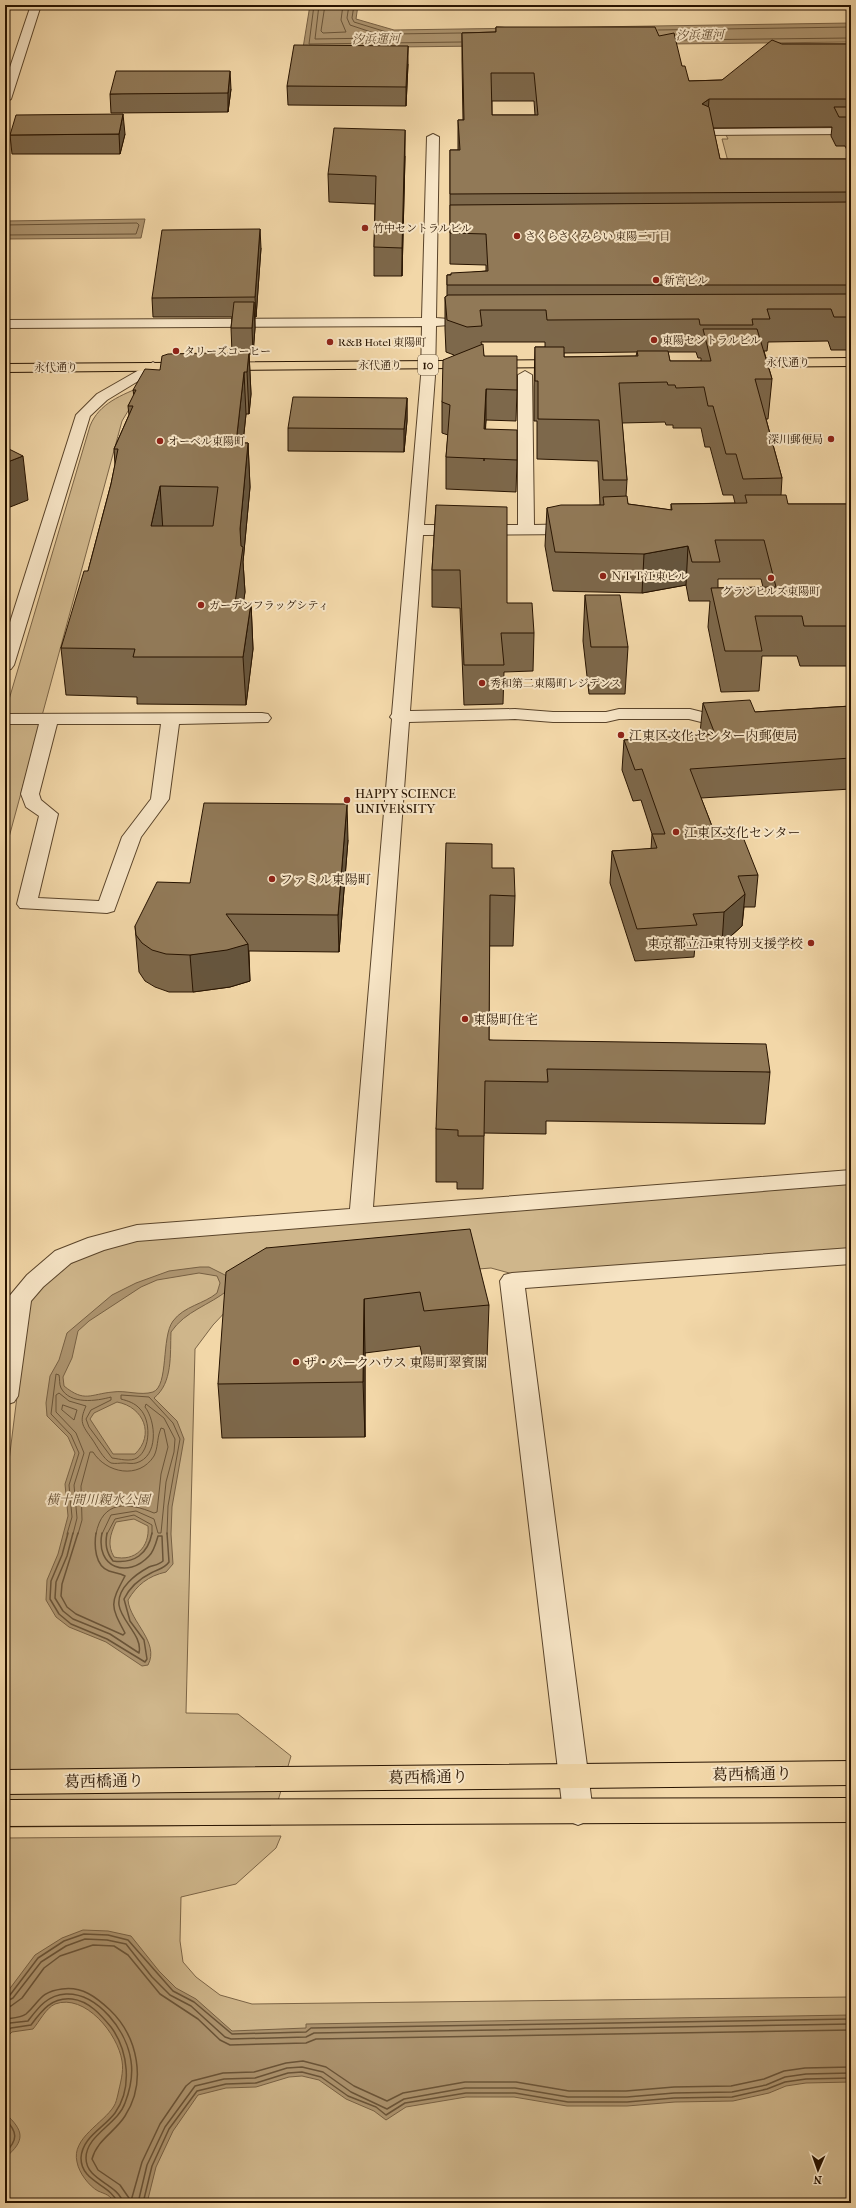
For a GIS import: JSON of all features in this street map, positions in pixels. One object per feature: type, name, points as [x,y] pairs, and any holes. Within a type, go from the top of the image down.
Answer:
[{"type":"main road","name":"永代通り","points":[[719,363],[851,362]]},
{"type":"main road","name":"永代通り","points":[[5,368],[153,366],[428,370],[525,375],[575,369],[428,370],[135,377],[5,378]]},
{"type":"main road","name":"永代通り","points":[[730,374],[851,373]]},
{"type":"main road","name":"葛西橋通り","points":[[5,1782],[851,1773]]},
{"type":"main road","points":[[5,1813],[851,1810]]},
{"type":"street","points":[[5,99],[36,5]]},
{"type":"street","points":[[5,55],[20,55]]},
{"type":"street","points":[[708,132],[851,131]]},
{"type":"street","points":[[361,1214],[428,370],[437,230],[432,137]]},
{"type":"street","points":[[5,324],[457,322]]},
{"type":"street","points":[[5,665],[82,415],[102,397],[153,366]]},
{"type":"street","points":[[525,375],[526,529]]},
{"type":"street","points":[[416,530],[590,529]]},
{"type":"street","points":[[400,717],[515,714],[553,718],[606,717],[619,714],[690,714],[701,717],[748,716]]},
{"type":"street","points":[[5,719],[262,718]]},
{"type":"street","points":[[49,719],[30,794],[33,803],[50,814],[27,904],[107,907],[132,837],[160,799],[171,719]]},
{"type":"street","points":[[5,1396],[19,1299],[35,1280],[64,1257],[96,1244],[137,1233],[361,1214],[851,1177]]},
{"type":"street","points":[[578,1812],[512,1281],[851,1256]]},
{"type":"green space","points":[[851,131],[851,184],[734,184],[722,139],[728,139],[725,133]]},
{"type":"green space","points":[[143,386],[122,421],[5,852],[5,713],[90,426],[99,411],[105,406],[119,397]]},
{"type":"green space","name":"横十間川親水公園","points":[[851,1184],[851,1249],[513,1274],[491,1268],[303,1283],[229,1308],[213,1325],[195,1349],[186,1713],[238,1714],[291,1756],[271,1825],[5,1827],[5,1493],[29,1300],[54,1276],[66,1267],[91,1254],[138,1240]]},
{"type":"green space","points":[[281,1836],[276,1848],[236,1884],[181,1897],[180,1941],[183,1962],[196,1977],[220,1995],[252,2004],[851,1997],[851,2203],[5,2203],[5,1838]]},
{"type":"water","name":"汐浜運河","points":[[310,5],[358,5],[356,19],[394,30],[851,23],[851,42],[303,48]]},
{"type":"water","points":[[145,219],[141,238],[5,239],[5,221]]},
{"type":"water","points":[[209,1267],[227,1276],[228,1290],[190,1313],[171,1332],[169,1368],[165,1384],[154,1398],[177,1421],[184,1439],[172,1507],[171,1534],[173,1564],[166,1572],[148,1579],[139,1586],[128,1600],[130,1608],[150,1648],[151,1657],[148,1665],[142,1666],[106,1642],[69,1627],[56,1617],[46,1600],[47,1580],[58,1554],[68,1516],[65,1484],[75,1453],[68,1437],[47,1416],[46,1403],[50,1376],[59,1360],[67,1333],[112,1295],[136,1283],[169,1271]],"holes":[[[199,1273],[217,1276],[220,1283],[217,1293],[212,1297],[188,1308],[173,1321],[169,1328],[163,1371],[158,1388],[153,1392],[148,1393],[118,1392],[83,1396],[64,1386],[63,1377],[72,1358],[78,1331],[89,1321],[141,1287],[157,1280]],[[117,1402],[134,1410],[144,1423],[145,1431],[141,1447],[135,1454],[113,1454],[90,1419],[94,1413]],[[134,1519],[148,1526],[148,1534],[144,1546],[135,1555],[122,1558],[114,1557],[110,1540],[116,1522]]]},
{"type":"water","points":[[83,1930],[108,1931],[131,1936],[159,1971],[176,1988],[196,1999],[232,2031],[306,2028],[306,2024],[851,2015],[851,2082],[806,2083],[786,2086],[769,2093],[733,2101],[675,2102],[627,2106],[567,2106],[514,2097],[466,2097],[406,2107],[386,2120],[374,2111],[346,2099],[319,2080],[302,2076],[289,2077],[256,2087],[226,2088],[198,2095],[173,2131],[156,2167],[147,2203],[114,2203],[109,2196],[95,2189],[85,2179],[78,2166],[76,2153],[83,2138],[114,2106],[118,2094],[122,2074],[122,2061],[114,2039],[107,2028],[88,2010],[78,2004],[66,2002],[52,2006],[33,2029],[12,2032],[5,2039],[5,1995],[35,1955],[62,1938]]},
{"type":"water","points":[[5,2113],[16,2125],[20,2136],[17,2146],[5,2158]]},
{"type":"building","points":[[496,27],[655,27],[659,36],[674,33],[682,66],[685,66],[689,81],[722,80],[772,40],[782,44],[851,44],[851,99],[709,99],[702,104],[709,107],[720,159],[851,159],[851,192],[450,194],[450,150],[460,150],[458,120],[464,120],[462,33],[496,32]],"holes":[[[491,73],[534,73],[538,115],[492,115]]]},
{"type":"building","points":[[294,45],[408,46],[406,87],[287,86]]},
{"type":"building","points":[[116,71],[230,71],[228,93],[110,94]]},
{"type":"building","points":[[834,107],[851,107],[851,123],[848,117],[839,117]]},
{"type":"building","points":[[123,114],[119,134],[10,135],[16,115]]},
{"type":"building","points":[[334,128],[405,130],[402,248],[374,247],[376,176],[328,174]]},
{"type":"building","points":[[851,202],[851,285],[447,285],[447,275],[451,275],[451,273],[488,271],[486,234],[450,233],[450,205]]},
{"type":"building","points":[[260,229],[255,297],[152,298],[162,230]]},
{"type":"building","points":[[851,294],[851,317],[834,317],[831,309],[767,309],[770,319],[752,319],[753,325],[700,325],[699,319],[547,320],[546,310],[480,310],[482,326],[467,327],[447,320],[445,297],[448,295]]},
{"type":"building","points":[[234,302],[254,302],[252,328],[231,328]]},
{"type":"building","points":[[703,329],[757,329],[772,379],[755,379],[782,478],[743,479],[736,454],[726,454],[713,406],[708,406],[704,387],[676,388],[675,385],[668,385],[667,382],[619,383],[627,480],[603,480],[599,420],[538,419],[538,381],[535,381],[535,347],[564,347],[564,357],[638,356],[637,351],[668,351],[670,361],[711,361]]},
{"type":"building","points":[[483,344],[484,356],[517,356],[517,390],[486,389],[484,429],[517,430],[517,460],[446,457],[450,405],[442,402],[443,360]]},
{"type":"building","points":[[249,352],[247,372],[244,372],[236,443],[248,443],[240,529],[241,546],[243,547],[235,603],[251,603],[243,657],[133,657],[135,649],[61,648],[84,571],[88,571],[111,484],[118,449],[114,449],[133,406],[128,406],[136,390],[133,390],[145,369],[160,370],[162,356],[168,354]],"holes":[[[160,486],[218,487],[213,526],[151,526]]]},
{"type":"building","points":[[293,397],[407,398],[404,429],[288,428]]},
{"type":"building","points":[[5,447],[23,456],[5,463]]},
{"type":"building","points":[[745,495],[786,495],[788,504],[851,504],[851,626],[804,626],[802,616],[755,616],[762,651],[725,651],[711,588],[776,587],[764,540],[715,540],[720,562],[692,562],[688,546],[644,554],[555,552],[547,508],[561,505],[604,505],[603,497],[627,496],[628,504],[672,510],[671,504],[747,503]]},
{"type":"building","points":[[436,505],[507,507],[507,603],[532,603],[534,633],[501,633],[504,665],[464,665],[460,570],[432,570]]},
{"type":"building","points":[[585,595],[620,595],[628,647],[591,647]]},
{"type":"building","points":[[750,700],[755,712],[851,706],[851,758],[690,769],[715,834],[741,832],[758,875],[738,876],[745,894],[724,912],[693,914],[697,925],[637,929],[612,851],[657,848],[652,834],[665,834],[642,769],[635,770],[624,740],[715,734],[703,703]]},
{"type":"building","name":"ファミル東陽町","points":[[204,803],[347,804],[338,915],[226,914],[248,944],[227,950],[190,955],[166,954],[152,950],[142,943],[136,935],[135,926],[157,882],[190,883]]},
{"type":"building","points":[[446,843],[492,844],[492,868],[514,868],[515,896],[490,895],[489,1040],[766,1044],[770,1072],[547,1069],[548,1082],[485,1081],[484,1136],[458,1136],[458,1130],[436,1129]]},
{"type":"building","points":[[470,1229],[489,1305],[424,1311],[420,1292],[364,1299],[363,1382],[218,1384],[226,1272],[266,1248]]},
{"type":"place","name":"竹中セントラルビル","points":[[365,228]]},
{"type":"place","name":"さくらさくみらい 東陽二丁目","points":[[517,236]]},
{"type":"place","name":"新宮ビル","points":[[656,280]]},
{"type":"place","name":"東陽セントラルビル","points":[[654,340]]},
{"type":"place","name":"R&B Hotel 東陽町","points":[[330,342]]},
{"type":"place","name":"タリーズコーヒー","points":[[176,351]]},
{"type":"place","name":"深川郵便局","points":[[831,439]]},
{"type":"place","name":"オーベル東陽町","points":[[160,441]]},
{"type":"place","name":"ＮＴＴ江東ビル","points":[[603,576]]},
{"type":"place","name":"グランヒルズ東陽町","points":[[771,578]]},
{"type":"place","name":"ガーデンフラッグシティ","points":[[201,605]]},
{"type":"place","name":"秀和第二東陽町レジデンス","points":[[482,683]]},
{"type":"place","name":"江東区文化センター内郵便局","points":[[621,735]]},
{"type":"place","name":"HAPPY SCIENCE UNIVERSITY","points":[[347,800]]},
{"type":"place","name":"江東区文化センター","points":[[676,832]]},
{"type":"place","name":"ファミル東陽町","points":[[272,879]]},
{"type":"place","name":"東京都立江東特別支援学校","points":[[811,943]]},
{"type":"place","name":"東陽町住宅","points":[[465,1019]]},
{"type":"place","name":"ザ・パークハウス 東陽町翠賓閣","points":[[296,1362]]}]
